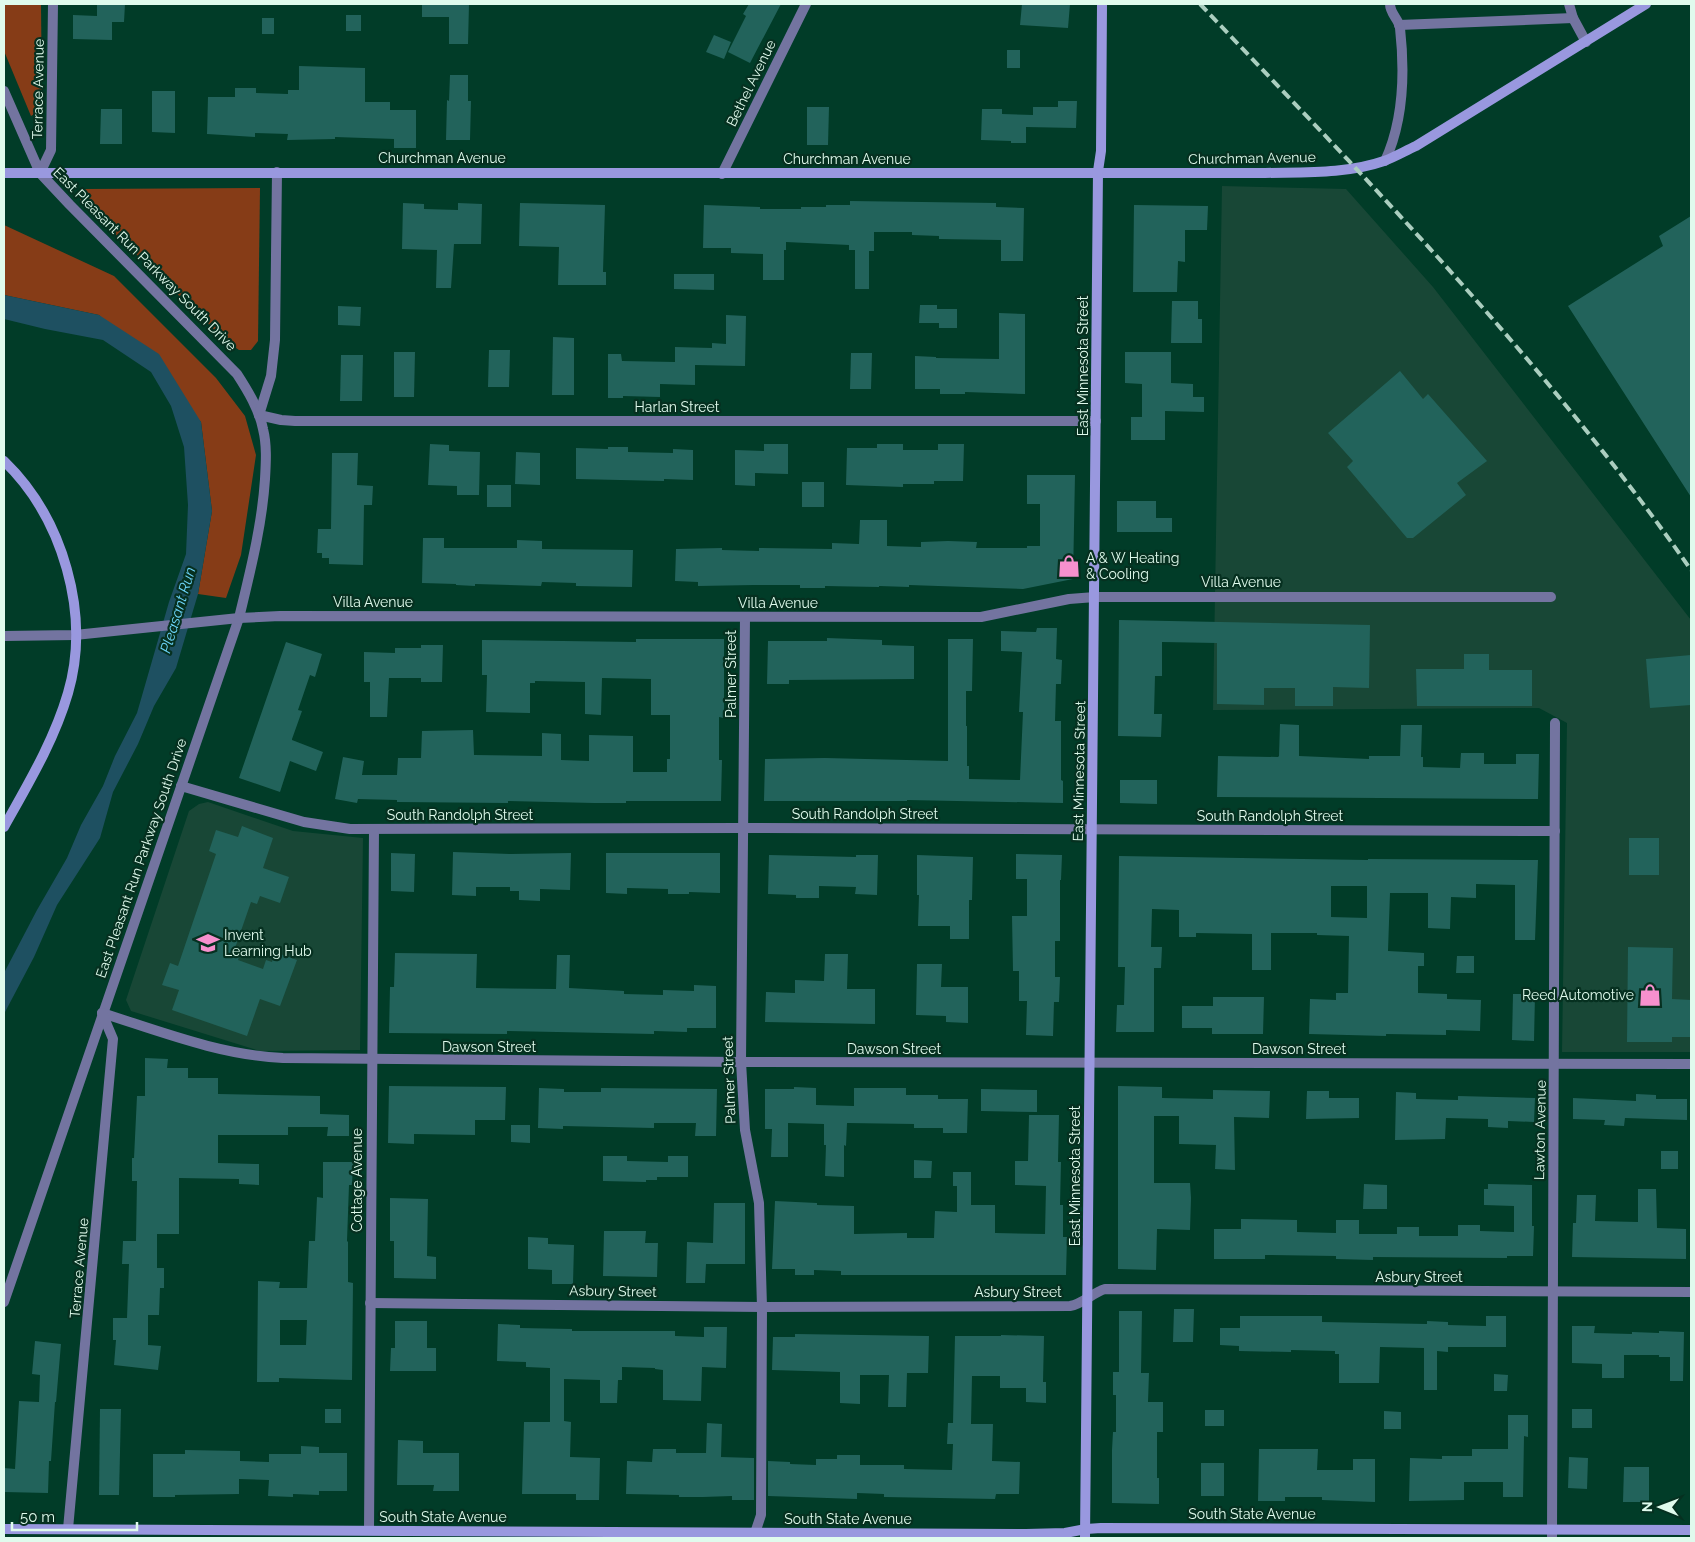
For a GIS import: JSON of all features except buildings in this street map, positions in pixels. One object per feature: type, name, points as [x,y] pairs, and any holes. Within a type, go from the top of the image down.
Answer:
[{"type":"street","name":"Terrace Avenue","points":[[40,173],[51,150],[53,4]]},
{"type":"street","name":"Bethel Avenue","points":[[722,174],[806,4]]},
{"type":"street","name":"East Minnesota Street","points":[[1085,1533],[1098,172],[1101,151],[1102,4]]},
{"type":"street","points":[[1384,161],[1392,145],[1402,101],[1399,25],[1390,10],[1390,4]]},
{"type":"street","points":[[1569,4],[1573,18],[1586,42]]},
{"type":"street","name":"Churchman Avenue","points":[[4,173],[722,174],[1295,172],[1342,170],[1384,161],[1416,146],[1646,4]]},
{"type":"street","points":[[1399,25],[1573,18]]},
{"type":"street","name":"East Pleasant Run Parkway South Drive","points":[[4,91],[40,173],[70,206],[237,374],[248,391],[259,415],[266,447],[263,503],[255,553],[239,618],[4,1302]]},
{"type":"street","name":"East Pleasant Run Parkway South Drive","points":[[259,415],[271,376],[275,340],[277,172]]},
{"type":"street","name":"Harlan Street","points":[[259,415],[295,421],[1096,421]]},
{"type":"street","points":[[4,461],[32,494],[56,539],[66,567],[72,594],[75,635],[72,678],[57,726],[4,827]]},
{"type":"street","name":"Villa Avenue","points":[[4,636],[75,635],[239,618],[280,616],[981,617],[1069,598],[1095,597],[1551,597]]},
{"type":"street","name":"Palmer Street","points":[[745,617],[741,1062],[745,1130],[759,1203],[762,1307],[761,1515],[753,1535]]},
{"type":"street","name":"Lawton Avenue","points":[[1552,1534],[1555,723]]},
{"type":"street","name":"South Randolph Street","points":[[181,786],[304,822],[334,827],[374,829],[744,828],[1555,831]]},
{"type":"street","name":"Cottage Avenue","points":[[369,1530],[374,829]]},
{"type":"street","name":"Terrace Avenue","points":[[68,1529],[113,1038],[102,1013]]},
{"type":"street","name":"Dawson Street","points":[[102,1013],[209,1047],[238,1054],[283,1058],[741,1062],[1691,1064]]},
{"type":"street","name":"Asbury Street","points":[[370,1303],[762,1307],[1070,1306],[1077,1305],[1105,1289],[1691,1292]]},
{"type":"street","name":"South State Avenue","points":[[4,1529],[369,1530],[579,1535],[1065,1533],[1552,1534],[1691,1530]]},
{"type":"shaded area","points":[[4,4],[41,4],[42,109],[31,116],[4,51]]},
{"type":"shaded area","points":[[1222,186],[1346,189],[1433,287],[1691,620],[1691,1052],[1562,1052],[1567,723],[1539,708],[1213,710]]},
{"type":"shaded area","points":[[260,188],[258,341],[251,350],[239,350],[227,342],[80,200],[83,189]]},
{"type":"shaded area","points":[[4,225],[114,276],[216,378],[245,416],[256,455],[241,555],[226,598],[198,594],[212,511],[201,422],[99,315],[4,295]]},
{"type":"shaded area","points":[[208,802],[293,831],[363,838],[360,1050],[260,1051],[131,1011],[126,1000],[189,811],[199,804]]},
{"type":"water","name":"Pleasant Run","points":[[4,295],[99,315],[159,354],[201,422],[212,511],[198,594],[176,668],[154,706],[138,744],[113,792],[100,838],[57,905],[34,957],[4,1014],[4,973],[67,858],[81,825],[103,786],[115,756],[137,713],[169,602],[186,554],[188,505],[184,447],[171,406],[151,372],[103,340],[4,319]]},
{"type":"railway","points":[[1200,4],[1393,209],[1518,349],[1636,494],[1691,570]]},
{"type":"place","name":"A & W Heating & Cooling","points":[[1069,566]]},
{"type":"place","name":"Invent Learning Hub","points":[[208,943]]},
{"type":"place","name":"Reed Automotive","points":[[1650,995]]}]
